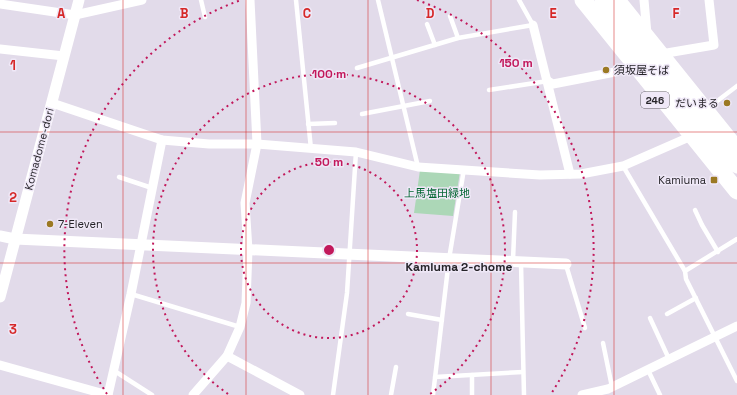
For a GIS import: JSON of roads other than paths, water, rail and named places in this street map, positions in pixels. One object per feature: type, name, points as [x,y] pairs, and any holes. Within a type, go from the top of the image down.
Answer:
[{"type":"highway","name":"246","points":[[573,0],[737,200]]},
{"type":"highway","points":[[583,0],[737,191]]},
{"type":"highway","points":[[603,0],[737,165]]},
{"type":"highway","points":[[618,0],[737,148]]},
{"type":"street","name":"Komadome-dori","points":[[0,297],[79,0]]},
{"type":"street","points":[[0,4],[75,15],[142,0]]},
{"type":"street","points":[[193,395],[227,356],[240,327],[246,303],[248,250],[245,203],[257,144],[250,0]]},
{"type":"street","points":[[644,0],[647,36]]},
{"type":"street","points":[[661,54],[714,45],[709,0]]},
{"type":"street","points":[[533,25],[570,174]]},
{"type":"street","points":[[0,50],[64,56]]},
{"type":"street","points":[[548,81],[553,84],[615,72]]},
{"type":"street","points":[[52,103],[162,140],[209,144],[257,144],[356,152],[418,167],[540,175],[581,174],[622,166],[687,138]]},
{"type":"street","points":[[0,365],[108,395],[131,294],[162,140]]},
{"type":"street","points":[[0,236],[15,239],[140,246],[566,264]]},
{"type":"street","points":[[582,395],[610,390],[714,336],[737,326]]},
{"type":"street","points":[[227,356],[300,395]]},
{"type":"lane","points":[[201,0],[205,17]]},
{"type":"lane","points":[[296,0],[311,149]]},
{"type":"lane","points":[[378,0],[405,106],[418,167]]},
{"type":"lane","points":[[357,68],[458,38],[533,25],[520,0]]},
{"type":"lane","points":[[450,16],[458,38]]},
{"type":"lane","points":[[427,24],[435,45]]},
{"type":"lane","points":[[489,90],[548,81]]},
{"type":"lane","points":[[706,109],[737,86]]},
{"type":"lane","points":[[362,114],[430,101]]},
{"type":"lane","points":[[308,124],[335,123]]},
{"type":"lane","points":[[333,395],[347,293],[356,152]]},
{"type":"lane","points":[[622,166],[685,271],[686,279],[737,381]]},
{"type":"lane","points":[[433,395],[449,259],[464,169]]},
{"type":"lane","points":[[119,177],[152,188]]},
{"type":"lane","points":[[695,210],[718,252]]},
{"type":"lane","points":[[514,212],[524,395]]},
{"type":"lane","points":[[685,271],[737,239]]},
{"type":"lane","points":[[566,264],[585,328]]},
{"type":"lane","points":[[131,294],[240,327]]},
{"type":"lane","points":[[667,314],[696,298]]},
{"type":"lane","points":[[408,314],[442,320]]},
{"type":"lane","points":[[650,318],[670,359]]},
{"type":"lane","points":[[603,343],[610,390]]},
{"type":"lane","points":[[391,395],[396,367]]},
{"type":"lane","points":[[113,370],[152,395]]},
{"type":"lane","points":[[648,370],[660,395]]},
{"type":"lane","points":[[435,377],[522,372]]},
{"type":"lane","points":[[472,375],[472,395]]},
{"type":"place","name":"須坂屋そば","points":[[606,70]]},
{"type":"place","name":"だいまる","points":[[727,103]]},
{"type":"place","name":"Kamiuma","points":[[714,180]]},
{"type":"place","name":"7-Eleven","points":[[50,224]]},
{"type":"district","name":"Kamiuma 2-chome","points":[[459,267]]},
{"type":"park label","name":"上馬塩田緑地","points":[[437,193]]}]
